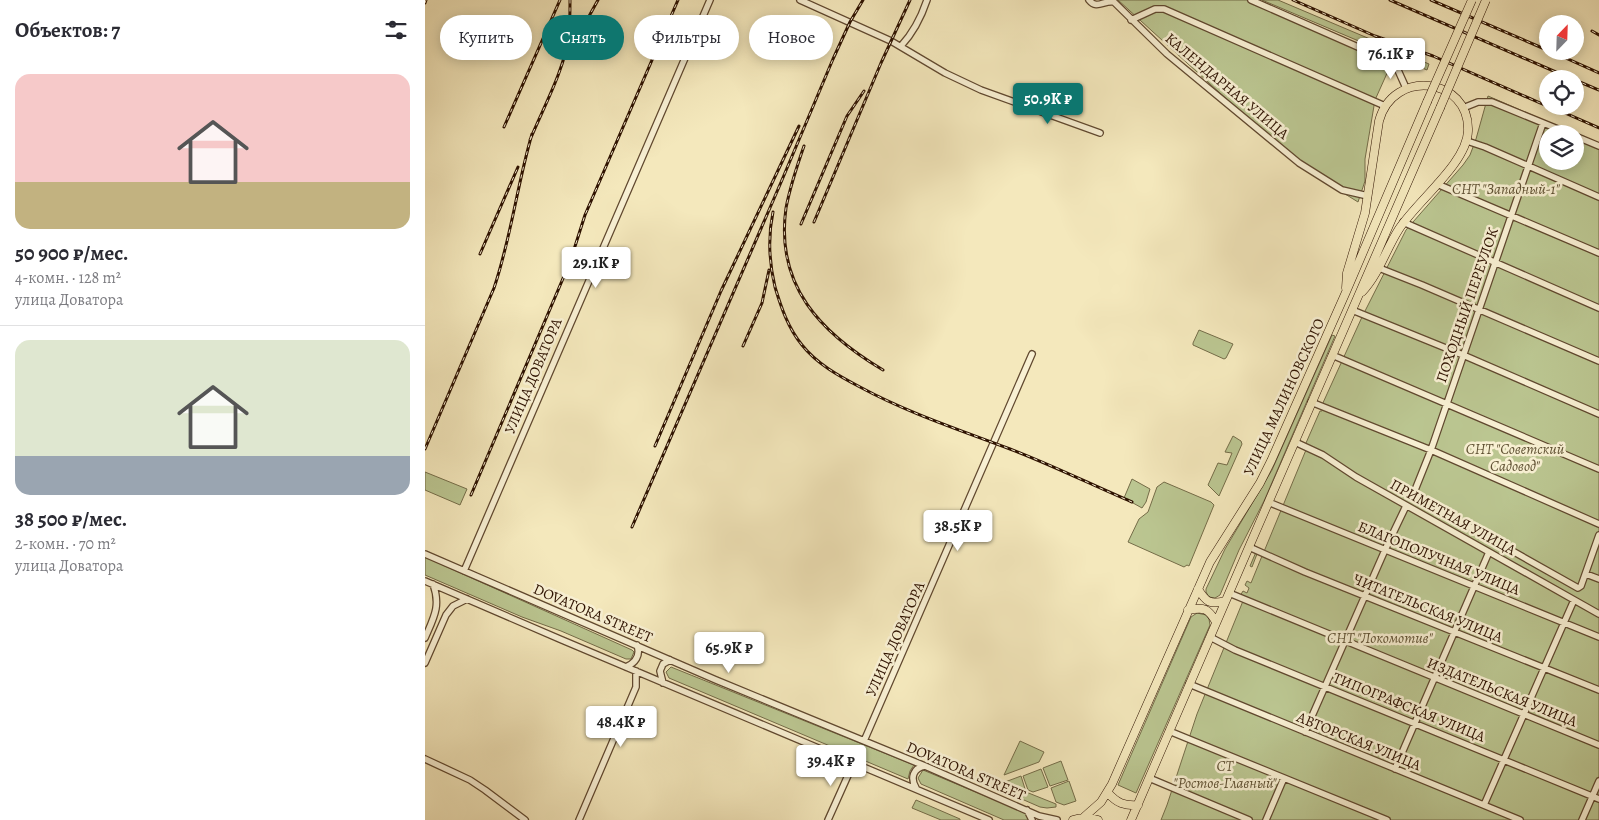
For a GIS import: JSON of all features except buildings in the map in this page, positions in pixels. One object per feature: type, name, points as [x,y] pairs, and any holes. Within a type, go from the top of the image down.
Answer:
[{"type":"highway","name":"УЛИЦА МАЛИНОВСКОГО","points":[[1084,818],[1108,793],[1188,610],[1217,550],[1260,483],[1271,461],[1472,0]]},
{"type":"highway","name":"УЛИЦА МАЛИНОВСКОГО","points":[[1131,820],[1486,0]]},
{"type":"highway","points":[[1346,292],[1347,272],[1362,228],[1379,121],[1385,106],[1393,97],[1406,88],[1421,85],[1436,87],[1449,93],[1463,108],[1468,121],[1467,141],[1461,155],[1403,222],[1369,285],[1357,296]]},
{"type":"highway","points":[[1198,589],[1205,600],[1210,602],[1217,603],[1227,597]]},
{"type":"highway","points":[[1188,610],[1206,609],[1216,622]]},
{"type":"highway","points":[[1108,793],[1119,804],[1138,805]]},
{"type":"highway","points":[[1073,820],[1084,818],[1098,820]]},
{"type":"street","name":"УЛИЦА ДОВАТОРА","points":[[464,570],[710,0]]},
{"type":"street","points":[[800,0],[901,46],[945,73],[981,90],[1100,134]]},
{"type":"street","points":[[901,46],[912,35],[927,0]]},
{"type":"street","name":"КАЛЕНДАРНАЯ УЛИЦА","points":[[1089,0],[1096,5],[1106,1],[1114,2],[1167,54],[1299,163],[1342,190],[1368,196]]},
{"type":"street","points":[[1251,0],[1389,61],[1397,68],[1406,88]]},
{"type":"street","points":[[1131,20],[1155,9],[1164,9],[1385,106]]},
{"type":"street","points":[[1463,108],[1478,102],[1492,102],[1548,125]]},
{"type":"street","name":"ПОХОДНЫЙ ПЕРЕУЛОК","points":[[1543,123],[1431,450],[1413,496],[1576,587],[1579,588],[1586,574]]},
{"type":"street","points":[[1584,140],[1599,146]]},
{"type":"street","points":[[1467,141],[1599,197]]},
{"type":"street","points":[[1437,184],[1599,253]]},
{"type":"street","points":[[1403,222],[1599,308]]},
{"type":"street","points":[[1379,268],[1599,361]]},
{"type":"street","points":[[1352,310],[1599,414]]},
{"type":"street","name":"УЛИЦА ДОВАТОРА","points":[[864,741],[1032,354]]},
{"type":"street","points":[[1332,355],[1599,469]]},
{"type":"street","points":[[1311,402],[1431,450],[1599,524]]},
{"type":"street","name":"ПРИМЕТНАЯ УЛИЦА","points":[[1295,442],[1323,455],[1406,506],[1599,614]]},
{"type":"street","name":"БЛАГОПОЛУЧНАЯ УЛИЦА","points":[[1268,502],[1599,638]]},
{"type":"street","points":[[1305,732],[1406,506]]},
{"type":"street","points":[[1599,535],[1586,574],[1599,579]]},
{"type":"street","name":"ЧИТАТЕЛЬСКАЯ УЛИЦА","points":[[1249,547],[1599,690]]},
{"type":"street","points":[[1395,769],[1489,552]]},
{"type":"street","name":"DOVATORA STREET","points":[[425,554],[670,660],[1027,810],[1057,820]]},
{"type":"street","points":[[425,581],[989,820]]},
{"type":"street","points":[[425,638],[437,610],[433,584]]},
{"type":"street","name":"ИЗДАТЕЛЬСКАЯ УЛИЦА","points":[[1227,597],[1345,642],[1599,745]]},
{"type":"street","points":[[425,663],[446,615],[453,606],[467,599]]},
{"type":"street","points":[[1484,805],[1574,600]]},
{"type":"street","name":"ТИПОГРАФСКАЯ УЛИЦА","points":[[1210,637],[1235,650],[1599,799]]},
{"type":"street","points":[[626,667],[632,665],[638,656],[639,650],[637,645]]},
{"type":"street","points":[[663,683],[660,671],[665,662],[670,660]]},
{"type":"street","points":[[579,820],[636,687],[635,671]]},
{"type":"street","name":"АВТОРСКАЯ УЛИЦА","points":[[1189,684],[1520,820]]},
{"type":"street","points":[[1169,731],[1284,778],[1372,817],[1387,820]]},
{"type":"street","points":[[425,759],[470,780],[525,820]]},
{"type":"street","points":[[827,820],[853,762]]},
{"type":"street","points":[[915,788],[912,780],[914,773],[919,768],[925,766]]},
{"type":"street","points":[[1149,778],[1249,820]]},
{"type":"street","points":[[1266,820],[1284,778]]},
{"type":"street","points":[[1582,820],[1599,780]]},
{"type":"street","points":[[1027,810],[1032,820]]},
{"type":"green space","points":[[1118,0],[1256,0],[1393,60],[1375,100],[1365,159],[1365,181],[1358,202],[1300,166]]},
{"type":"green space","points":[[1262,0],[1278,0],[1429,64],[1427,70]]},
{"type":"green space","points":[[1488,96],[1555,125],[1539,125],[1539,170],[1584,170],[1584,138],[1599,144],[1599,820],[1161,820],[1197,714],[1243,601],[1240,596],[1243,591],[1247,593],[1249,588],[1245,585],[1247,581],[1251,583],[1262,556],[1257,554],[1252,567],[1250,566],[1256,552],[1263,554],[1308,445],[1306,443],[1320,411],[1322,411],[1324,406],[1322,405],[1362,317],[1406,230],[1470,155]]},
{"type":"green space","points":[[1199,330],[1233,344],[1226,358],[1224,359],[1193,345]]},
{"type":"green space","points":[[1332,335],[1335,336],[1264,501],[1239,550],[1220,595],[1215,598],[1209,597],[1206,589],[1225,549],[1272,470]]},
{"type":"green space","points":[[1233,436],[1241,441],[1242,444],[1219,496],[1208,485],[1218,463],[1227,465],[1232,453],[1225,452]]},
{"type":"green space","points":[[425,472],[467,489],[460,505],[425,490]]},
{"type":"green space","points":[[1132,479],[1150,489],[1142,508],[1124,498]]},
{"type":"green space","points":[[1164,482],[1214,505],[1189,566],[1184,567],[1128,542],[1139,519],[1148,512],[1157,487]]},
{"type":"green space","points":[[425,557],[632,650],[634,652],[631,659],[626,659],[561,631],[522,617],[425,575]]},
{"type":"green space","points":[[1197,613],[1206,615],[1210,625],[1136,793],[1118,785],[1191,617]]},
{"type":"green space","points":[[671,667],[914,765],[908,779],[669,678],[666,672]]},
{"type":"green space","points":[[1020,741],[1044,752],[1039,762],[1004,775]]},
{"type":"green space","points":[[1061,761],[1068,780],[1050,786],[1043,768]]},
{"type":"green space","points":[[1041,769],[1048,787],[1033,792],[1028,790],[1023,776]]},
{"type":"green space","points":[[923,770],[1026,813],[1029,820],[1004,820],[921,784],[918,778]]},
{"type":"green space","points":[[1021,776],[1026,792],[1056,804],[1056,807],[1040,807],[1001,790],[1005,782]]},
{"type":"green space","points":[[1069,781],[1076,801],[1064,805],[1056,802],[1051,788]]},
{"type":"green space","points":[[916,800],[960,820],[941,820],[912,808]]},
{"type":"railway","points":[[504,127],[560,0]]},
{"type":"railway","points":[[530,140],[563,62],[569,35],[570,0]]},
{"type":"railway","points":[[590,15],[598,0]]},
{"type":"railway","points":[[471,495],[570,262],[585,215],[678,0]]},
{"type":"railway","points":[[632,527],[833,59],[850,22],[863,0]]},
{"type":"railway","points":[[814,222],[881,63],[910,0]]},
{"type":"railway","points":[[1293,0],[1375,36],[1433,56],[1539,102]]},
{"type":"railway","points":[[1390,0],[1551,70]]},
{"type":"railway","points":[[1431,0],[1539,47]]},
{"type":"railway","points":[[1592,31],[1599,35]]},
{"type":"railway","points":[[1570,60],[1599,73]]},
{"type":"railway","points":[[1584,84],[1599,90]]},
{"type":"railway","points":[[801,224],[847,116],[864,91]]},
{"type":"railway","points":[[1569,115],[1599,128]]},
{"type":"railway","points":[[655,446],[721,291],[799,126]]},
{"type":"railway","points":[[425,449],[494,288],[505,250],[532,134]]},
{"type":"railway","points":[[804,146],[786,208],[784,236],[788,261],[796,284],[807,304],[822,323],[840,340],[883,370]]},
{"type":"railway","points":[[480,254],[518,167]]},
{"type":"railway","points":[[773,212],[770,230],[770,259],[777,295],[793,332],[808,352],[821,364],[852,383],[897,405],[934,421],[1026,455],[1132,502]]},
{"type":"railway","points":[[743,346],[762,303],[769,270]]},
{"type":"park label","name":"СНТ \"Западный-1\"","points":[[1506,189]]},
{"type":"park label","name":"СНТ \"Советский Садовод\"","points":[[1515,458]]},
{"type":"park label","name":"СНТ \"Локомотив\"","points":[[1380,638]]},
{"type":"park label","name":"СТ \"Ростов-Главный\"","points":[[1225,774]]}]
